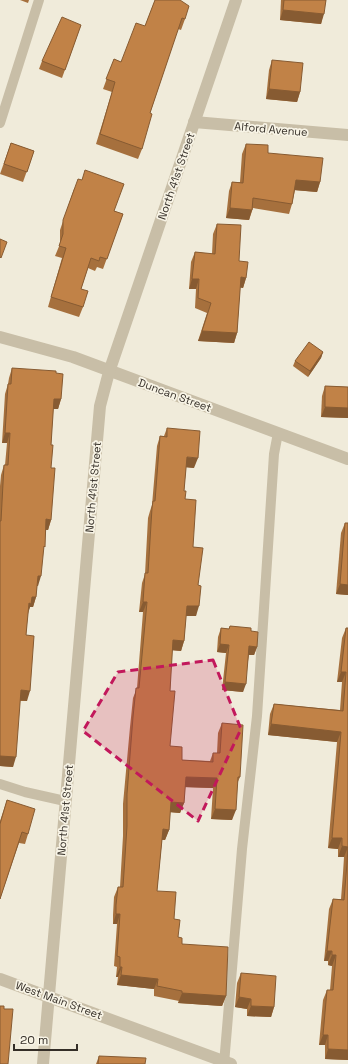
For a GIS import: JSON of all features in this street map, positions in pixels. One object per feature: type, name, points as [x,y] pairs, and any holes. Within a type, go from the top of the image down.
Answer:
[{"type":"street","name":"North 41st Street","points":[[43,1064],[100,406],[109,372],[236,0]]},
{"type":"street","name":"Alford Avenue","points":[[194,122],[348,135]]},
{"type":"street","name":"Duncan Street","points":[[0,337],[73,358],[348,458]]},
{"type":"street","name":"West Main Street","points":[[0,979],[226,1063]]},
{"type":"lane","points":[[0,123],[39,0]]},
{"type":"lane","points":[[226,1063],[242,848],[257,716],[274,454],[278,433]]},
{"type":"lane","points":[[0,784],[25,792],[65,801]]},
{"type":"highlighted area","points":[[213,660],[241,729],[198,821],[83,731],[118,672]]},
{"type":"building","points":[[155,0],[180,0],[189,6],[185,19],[182,18],[150,113],[152,114],[142,149],[100,134],[115,82],[106,79],[114,59],[121,62],[136,23],[145,26]]},
{"type":"building","points":[[284,0],[326,0],[324,14],[283,10]]},
{"type":"building","points":[[62,17],[81,25],[65,70],[42,61]]},
{"type":"building","points":[[272,60],[303,63],[300,92],[269,89]]},
{"type":"building","points":[[11,143],[34,151],[27,172],[4,164]]},
{"type":"building","points":[[246,144],[268,145],[268,153],[323,158],[320,182],[296,180],[292,204],[253,198],[252,210],[230,208],[232,182],[243,183]]},
{"type":"building","points":[[85,170],[124,184],[114,211],[123,214],[107,259],[100,257],[99,261],[91,258],[81,289],[88,291],[83,307],[51,297],[66,248],[59,246],[63,234],[63,220],[78,179],[82,180]]},
{"type":"building","points":[[217,224],[241,225],[239,261],[248,262],[246,278],[241,277],[237,333],[202,331],[211,303],[198,298],[199,279],[192,279],[195,252],[215,254]]},
{"type":"building","points":[[0,239],[7,242],[1,258],[0,257]]},
{"type":"building","points":[[309,342],[323,352],[310,371],[295,361]]},
{"type":"building","points":[[12,368],[56,371],[56,373],[63,374],[61,399],[54,399],[51,468],[55,468],[51,520],[46,519],[45,547],[44,546],[41,576],[38,576],[36,597],[32,597],[31,604],[29,603],[26,635],[34,636],[30,691],[21,690],[16,757],[0,756],[0,521],[4,465],[8,465],[10,433],[5,433],[8,384],[11,384]]},
{"type":"building","points":[[325,386],[348,387],[348,408],[325,407]]},
{"type":"building","points":[[167,428],[200,431],[198,458],[187,457],[184,491],[186,491],[185,499],[196,500],[193,547],[203,548],[198,585],[201,586],[199,606],[187,606],[184,641],[173,640],[170,691],[175,691],[170,746],[182,747],[182,760],[213,762],[213,753],[220,753],[222,723],[243,725],[240,777],[238,777],[236,810],[215,809],[217,778],[186,777],[184,803],[171,802],[169,830],[163,829],[157,891],[176,892],[174,919],[180,920],[178,937],[182,938],[182,944],[228,947],[226,996],[182,993],[182,991],[157,986],[158,979],[121,975],[122,967],[120,967],[120,957],[117,956],[120,914],[116,914],[116,905],[118,887],[123,887],[127,826],[127,794],[133,717],[136,688],[139,688],[147,602],[143,602],[145,573],[148,573],[152,508],[153,501],[155,501],[160,436],[167,437]]},
{"type":"building","points":[[345,523],[348,523],[348,585],[340,584]]},
{"type":"building","points":[[230,626],[251,628],[251,631],[258,632],[257,647],[249,646],[246,684],[225,682],[229,645],[220,644],[221,628],[229,629]]},
{"type":"building","points":[[346,628],[348,628],[348,847],[342,846],[342,838],[332,838],[341,732],[271,724],[274,704],[343,711],[346,672],[341,672]]},
{"type":"building","points":[[7,800],[35,809],[28,834],[22,832],[0,899],[0,824]]},
{"type":"building","points":[[348,847],[348,1050],[328,1049],[328,1035],[323,1035],[327,990],[333,990],[336,955],[332,955],[332,951],[327,951],[333,899],[344,900]]},
{"type":"building","points":[[241,973],[276,976],[274,1007],[251,1006],[251,999],[239,997]]},
{"type":"building","points":[[0,1006],[4,1006],[4,1009],[13,1009],[8,1064],[0,1064]]},
{"type":"building","points":[[99,1056],[146,1058],[145,1064],[98,1064]]}]
